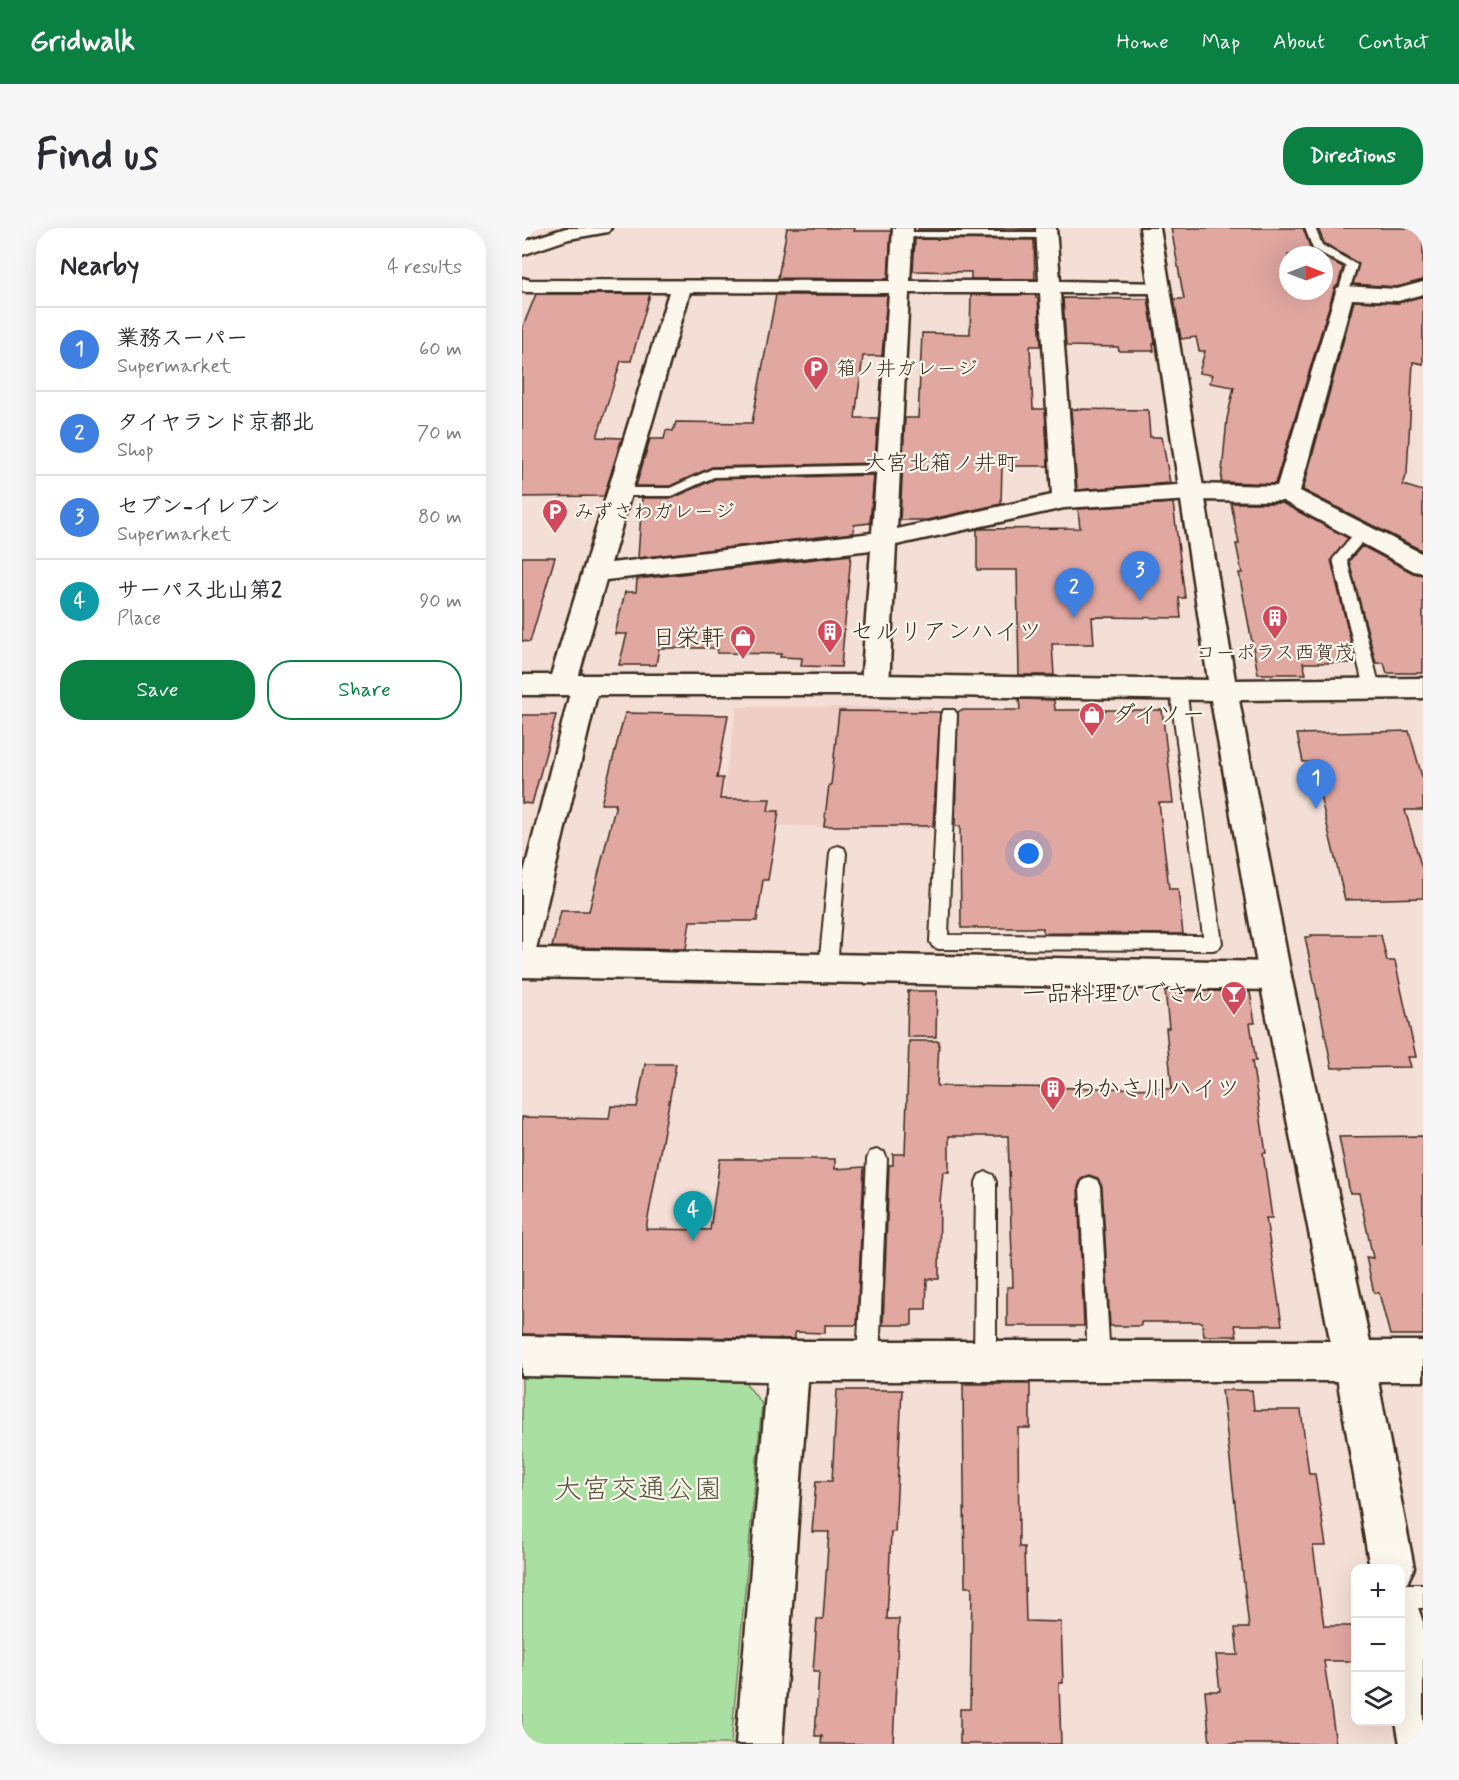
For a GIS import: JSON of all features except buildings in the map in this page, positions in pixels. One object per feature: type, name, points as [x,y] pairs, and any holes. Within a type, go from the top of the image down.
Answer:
[{"type":"street","points":[[522,249],[565,234],[601,228]]},
{"type":"street","points":[[1150,228],[1223,690],[1275,976],[1354,1360],[1391,1564]]},
{"type":"street","points":[[1046,231],[1064,501]]},
{"type":"street","points":[[875,685],[903,232]]},
{"type":"street","points":[[522,944],[595,573],[681,287]]},
{"type":"street","points":[[523,288],[1159,287]]},
{"type":"street","points":[[1287,494],[1344,292],[1398,295],[1423,288]]},
{"type":"street","points":[[595,573],[884,540],[1064,501],[1191,492],[1287,494],[1423,565]]},
{"type":"street","points":[[522,685],[875,685],[1223,690],[1423,688]]},
{"type":"street","points":[[522,963],[1275,976]]},
{"type":"street","points":[[522,1356],[789,1361],[1423,1361]]},
{"type":"street","points":[[759,1744],[789,1361]]},
{"type":"street","points":[[1405,1641],[1423,1742]]},
{"type":"lane","points":[[1310,228],[1317,247],[1352,265],[1344,292]]},
{"type":"lane","points":[[903,232],[1046,231]]},
{"type":"lane","points":[[619,492],[672,492],[712,473],[888,469]]},
{"type":"lane","points":[[1362,534],[1340,559],[1372,688]]},
{"type":"lane","points":[[949,714],[939,942],[1213,943],[1178,689]]},
{"type":"lane","points":[[828,968],[838,853]]},
{"type":"lane","points":[[868,1361],[877,1159]]},
{"type":"lane","points":[[985,1360],[986,1182]]},
{"type":"lane","points":[[1090,1187],[1099,1360]]},
{"type":"lane","points":[[1405,1596],[1423,1596]]},
{"type":"shaded area","points":[[737,707],[932,707],[929,829],[718,824]]},
{"type":"green space","name":"大宮交通公園","points":[[522,1373],[738,1373],[762,1404],[731,1744],[522,1744]]},
{"type":"place","name":"箱ノ井ガレージ","points":[[816,392]]},
{"type":"place","name":"みずさわガレージ","points":[[555,535]]},
{"type":"place","name":"セブン-イレブン","points":[[1140,601]]},
{"type":"place","name":"タイヤランド京都北","points":[[1074,618]]},
{"type":"place","name":"コーポラス西賀茂","points":[[1275,641]]},
{"type":"place","name":"セルリアンハイツ","points":[[830,655]]},
{"type":"place","name":"日栄軒","points":[[743,661]]},
{"type":"place","name":"ダイソー","points":[[1092,738]]},
{"type":"place","name":"業務スーパー","points":[[1316,809]]},
{"type":"place","name":"一品料理ひでさん","points":[[1234,1017]]},
{"type":"place","name":"わかさ川ハイツ","points":[[1053,1112]]},
{"type":"place","name":"サーパス北山第2","points":[[693,1241]]},
{"type":"district","name":"大宮北箱ノ井町","points":[[941,464]]}]
